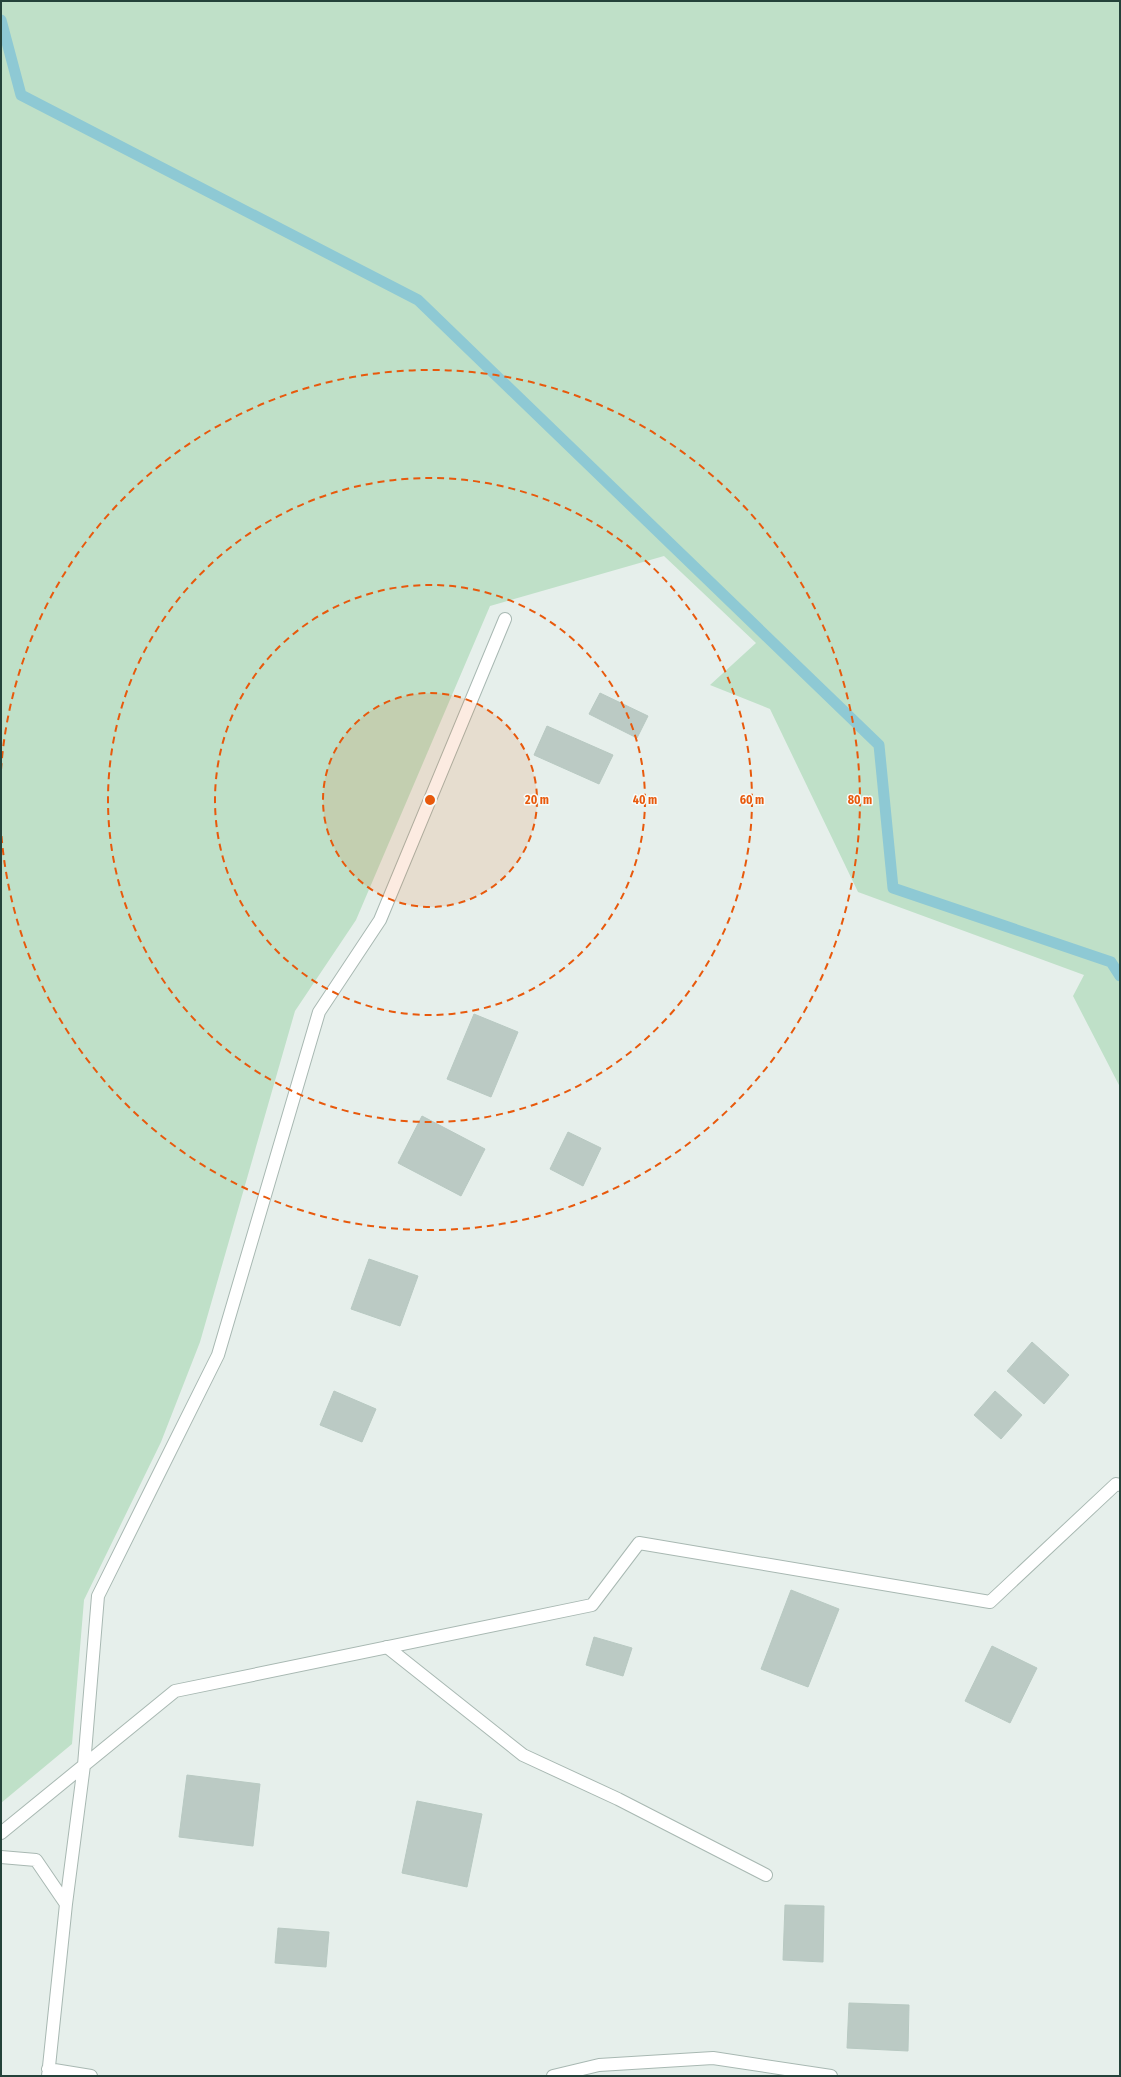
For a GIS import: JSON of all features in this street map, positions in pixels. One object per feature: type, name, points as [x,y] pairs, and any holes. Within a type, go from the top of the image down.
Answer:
[{"type":"street","points":[[91,2076],[48,2072],[66,1904],[84,1765],[98,1596],[218,1355],[319,1012],[380,920],[505,619]]},
{"type":"street","points":[[1,1833],[175,1691],[592,1605],[639,1543],[990,1602],[1116,1484],[1120,1485]]},
{"type":"street","points":[[387,1647],[522,1755],[618,1799],[766,1875]]},
{"type":"street","points":[[1,1857],[36,1860],[66,1904]]},
{"type":"street","points":[[553,2076],[599,2065],[713,2058],[831,2076]]},
{"type":"green space","points":[[1,1],[1120,1],[1120,1087],[1073,996],[1084,975],[858,892],[770,709],[710,685],[756,643],[664,556],[490,606],[356,920],[295,1011],[200,1342],[161,1442],[84,1600],[72,1744],[1,1803]]},
{"type":"building","points":[[600,693],[648,716],[637,738],[589,714]]},
{"type":"building","points":[[547,726],[613,755],[599,784],[534,755]]},
{"type":"building","points":[[474,1014],[518,1032],[491,1097],[447,1079]]},
{"type":"building","points":[[422,1116],[485,1149],[461,1196],[398,1163]]},
{"type":"building","points":[[568,1132],[601,1148],[583,1186],[550,1169]]},
{"type":"building","points":[[369,1259],[418,1276],[400,1326],[351,1309]]},
{"type":"building","points":[[1032,1342],[1069,1375],[1044,1404],[1007,1371]]},
{"type":"building","points":[[334,1391],[376,1409],[362,1442],[320,1425]]},
{"type":"building","points":[[995,1391],[1022,1415],[1001,1439],[974,1415]]},
{"type":"building","points":[[791,1590],[839,1609],[808,1687],[761,1669]]},
{"type":"building","points":[[594,1637],[632,1648],[623,1676],[586,1665]]},
{"type":"building","points":[[992,1646],[1037,1668],[1010,1723],[965,1701]]},
{"type":"building","points":[[187,1775],[260,1784],[253,1846],[179,1837]]},
{"type":"building","points":[[417,1801],[482,1814],[467,1887],[402,1873]]},
{"type":"building","points":[[785,1905],[824,1906],[823,1962],[783,1960]]},
{"type":"building","points":[[278,1928],[329,1932],[326,1967],[275,1963]]},
{"type":"building","points":[[849,2003],[909,2005],[908,2051],[847,2048]]},
{"type":"waterway","points":[[1,20],[21,95],[418,300],[879,745],[893,888],[1111,962],[1120,976]]}]
